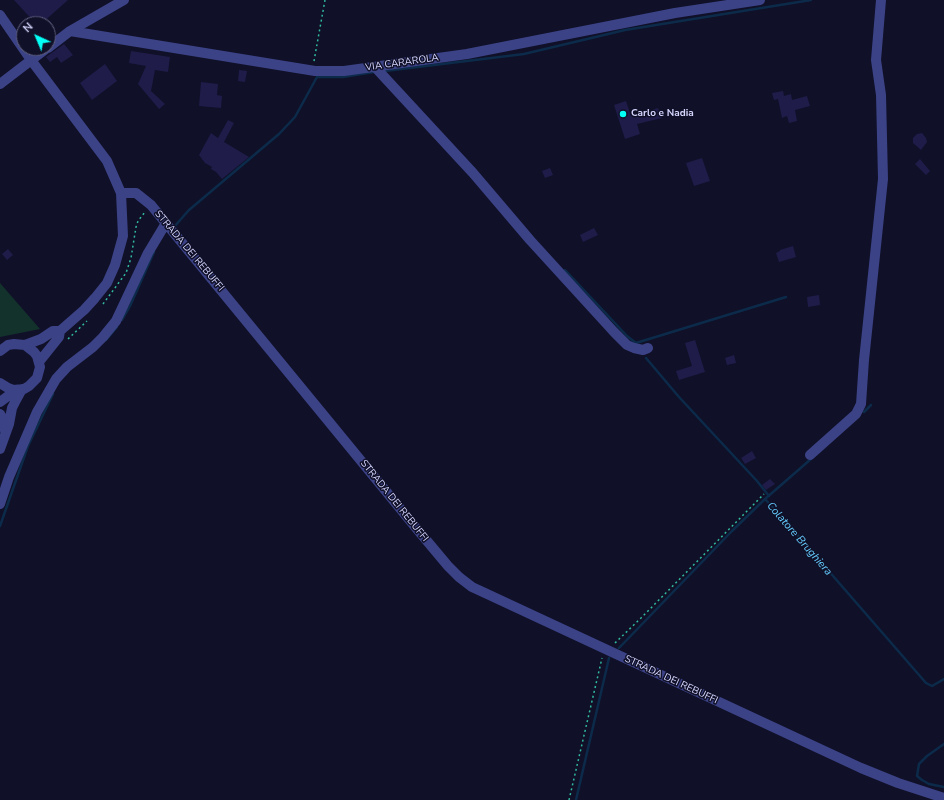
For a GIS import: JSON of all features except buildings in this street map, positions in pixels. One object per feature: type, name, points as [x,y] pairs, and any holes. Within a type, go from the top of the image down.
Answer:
[{"type":"street","points":[[56,42],[70,32],[124,0]]},
{"type":"street","name":"VIA CARAROLA","points":[[70,32],[315,71],[344,71],[467,54],[675,13],[760,0]]},
{"type":"street","points":[[810,455],[856,414],[861,404],[864,360],[883,179],[881,95],[876,60],[881,0]]},
{"type":"street","points":[[0,15],[31,60],[104,156],[121,193],[123,236],[115,265],[107,283],[84,310],[60,331],[59,337],[39,362]]},
{"type":"street","points":[[0,84],[37,56]]},
{"type":"street","points":[[375,67],[473,173],[530,240],[614,332],[627,345],[643,350],[648,348]]},
{"type":"street","name":"STRADA DEI REBUFFI","points":[[121,193],[136,194],[151,205],[417,529],[459,577],[485,593],[861,768],[898,783],[944,798]]},
{"type":"street","points":[[0,504],[9,478],[37,412],[56,379],[103,337],[116,320],[148,253],[166,223]]},
{"type":"street","points":[[1,349],[14,344],[25,345],[41,339],[53,331],[60,331]]},
{"type":"street","points":[[0,402],[19,390],[29,386],[37,378],[39,373],[39,362],[34,352],[25,345]]},
{"type":"street","points":[[0,383],[8,388],[19,390]]},
{"type":"street","points":[[0,449],[19,390]]},
{"type":"street","points":[[0,414],[5,423],[4,437]]},
{"type":"path","points":[[315,71],[314,58],[325,0]]},
{"type":"path","points":[[569,800],[604,649],[616,642],[641,618],[764,494]]},
{"type":"green space","points":[[0,283],[40,329],[0,337]]},
{"type":"waterway","points":[[385,71],[524,54],[625,30],[811,0]]},
{"type":"waterway","points":[[174,227],[189,210],[279,134],[295,117],[317,77],[343,77],[374,72]]},
{"type":"waterway","points":[[122,320],[130,306],[154,252]]},
{"type":"waterway","points":[[565,270],[627,336],[636,343],[786,297]]},
{"type":"waterway","points":[[106,340],[117,327]]},
{"type":"waterway","points":[[646,358],[679,397],[757,481],[769,496]]},
{"type":"waterway","points":[[0,526],[28,446],[53,394]]},
{"type":"waterway","points":[[864,412],[871,405]]},
{"type":"waterway","points":[[765,499],[811,459]]},
{"type":"waterway","name":"Colatore Brughiera","points":[[619,648],[765,499],[926,683],[932,686],[944,679]]},
{"type":"waterway","name":"Colatore Brughiera","points":[[576,800],[609,658]]},
{"type":"waterway","points":[[944,744],[927,756],[919,764],[917,776],[929,784],[944,787]]},
{"type":"place","name":"Carlo e Nadia","points":[[623,114]]}]
